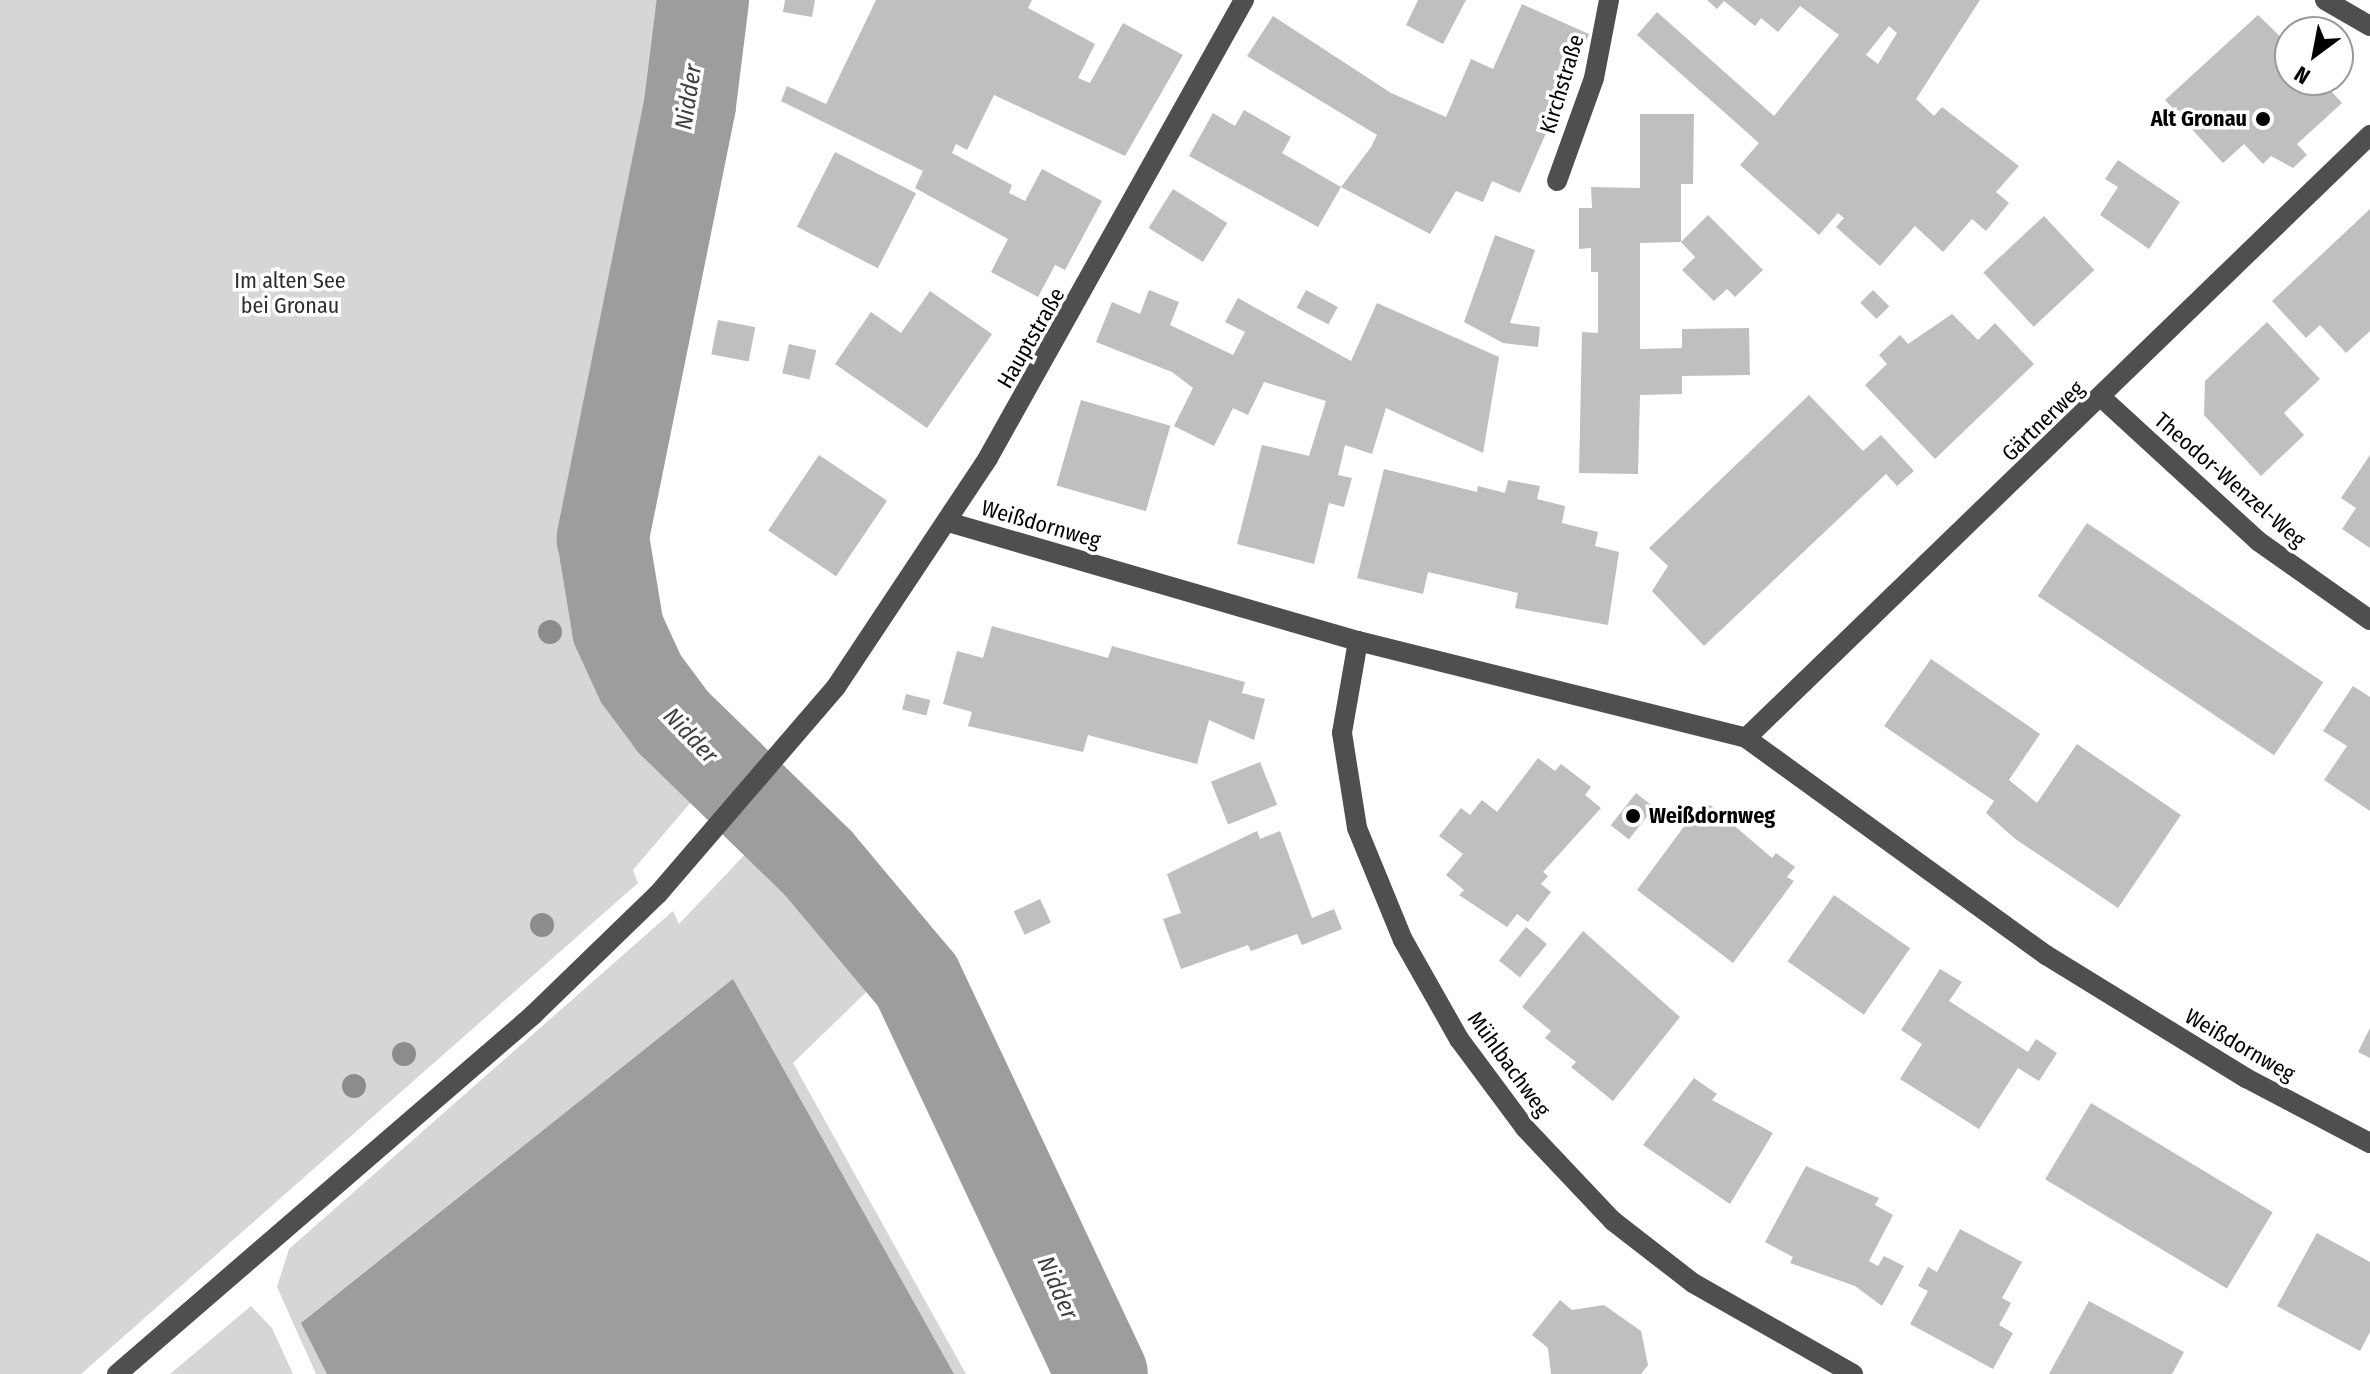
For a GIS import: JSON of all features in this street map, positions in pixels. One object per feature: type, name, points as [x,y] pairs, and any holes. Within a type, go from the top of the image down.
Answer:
[{"type":"street","name":"Hauptstraße","points":[[117,1374],[533,1015],[658,894],[836,687],[948,522],[1086,292],[1244,0]]},
{"type":"street","name":"Kirchstraße","points":[[1557,181],[1594,78],[1609,0]]},
{"type":"street","points":[[2325,0],[2370,26]]},
{"type":"street","name":"Gärtnerweg","points":[[1746,738],[2102,398],[2370,135]]},
{"type":"street","name":"Theodor-Wenzel-Weg","points":[[2102,398],[2258,541],[2370,620]]},
{"type":"street","name":"Weißdornweg","points":[[948,522],[1358,641],[1746,738],[2046,955],[2246,1078],[2370,1143]]},
{"type":"street","name":"Mühlbachweg","points":[[1358,641],[1342,733],[1353,815],[1403,940],[1459,1039],[1525,1128],[1613,1221],[1693,1283],[1853,1374]]},
{"type":"green space","name":"Im alten See bei Gronau","points":[[0,0],[667,0],[656,136],[595,352],[565,505],[569,595],[592,669],[617,719],[703,788],[633,870],[638,883],[81,1374],[0,1374]]},
{"type":"green space","points":[[751,848],[885,974],[793,1063],[966,1374],[316,1374],[277,1287],[289,1249],[673,911],[679,924]]},
{"type":"green space","points":[[251,1306],[272,1328],[293,1374],[170,1374]]},
{"type":"shaded area","points":[[733,979],[954,1374],[327,1374],[301,1323]]},
{"type":"building","points":[[785,0],[815,0],[812,17],[783,12]]},
{"type":"building","points":[[876,0],[1032,0],[1028,8],[1095,44],[1078,78],[1090,83],[1123,23],[1183,55],[1125,156],[994,95],[967,150],[956,144],[952,153],[1012,185],[1009,193],[1025,201],[1042,169],[1102,201],[1065,270],[1055,265],[1038,297],[991,272],[1008,239],[915,188],[923,171],[781,101],[787,86],[826,104]]},
{"type":"building","points":[[1418,0],[1466,0],[1443,44],[1406,25]]},
{"type":"building","points":[[1707,0],[1980,0],[1916,99],[1934,116],[1942,107],[2019,166],[1996,192],[2009,203],[1986,231],[1972,219],[1943,252],[1915,226],[1880,266],[1836,227],[1844,218],[1838,213],[1819,235],[1740,165],[1759,143],[1637,35],[1657,12],[1774,116],[1839,35],[1800,6],[1778,32],[1761,18],[1755,26],[1724,1],[1717,9]],"holes":[[[1889,26],[1897,33],[1878,64],[1866,55]]]},
{"type":"building","points":[[1522,4],[1589,34],[1520,193],[1492,181],[1483,202],[1456,191],[1430,234],[1341,187],[1377,135],[1247,56],[1273,16],[1391,93],[1446,117],[1471,59],[1493,69]]},
{"type":"building","points":[[2258,15],[2274,30],[2274,96],[2336,96],[2342,103],[2297,144],[2307,155],[2293,168],[2271,156],[2263,164],[2244,144],[2223,163],[2165,100]]},
{"type":"building","points":[[1244,110],[1291,137],[1282,153],[1341,187],[1318,227],[1189,156],[1213,113],[1235,126]]},
{"type":"building","points":[[1640,114],[1694,114],[1693,184],[1681,184],[1681,242],[1640,243],[1640,349],[1682,348],[1682,329],[1749,328],[1750,375],[1682,376],[1682,394],[1640,395],[1638,474],[1579,473],[1582,332],[1598,333],[1598,272],[1591,272],[1591,248],[1579,249],[1579,208],[1592,208],[1591,187],[1640,188]]},
{"type":"building","points":[[835,152],[916,193],[878,268],[797,227]]},
{"type":"building","points":[[2118,160],[2180,202],[2149,249],[2100,215],[2118,187],[2105,179]]},
{"type":"building","points":[[1173,189],[1227,223],[1203,262],[1149,228]]},
{"type":"building","points":[[2370,209],[2370,331],[2346,353],[2320,325],[2306,338],[2272,301]]},
{"type":"building","points":[[1708,215],[1763,270],[1735,297],[1727,289],[1714,301],[1682,270],[1695,257],[1681,242]]},
{"type":"building","points":[[2044,216],[2094,270],[2034,327],[1983,273]]},
{"type":"building","points":[[1495,235],[1535,250],[1510,323],[1540,327],[1538,347],[1503,343],[1464,322]]},
{"type":"building","points":[[1149,290],[1179,302],[1170,325],[1233,355],[1245,332],[1225,322],[1238,298],[1351,361],[1377,303],[1499,357],[1483,453],[1386,408],[1372,454],[1345,445],[1338,475],[1352,478],[1344,507],[1329,503],[1314,564],[1237,544],[1262,445],[1309,456],[1326,401],[1264,382],[1248,415],[1233,408],[1214,446],[1174,426],[1193,388],[1172,372],[1096,342],[1112,302],[1140,314]]},
{"type":"building","points":[[1306,290],[1338,307],[1328,325],[1297,308]]},
{"type":"building","points":[[1873,290],[1889,306],[1877,319],[1860,303]]},
{"type":"building","points":[[930,291],[992,334],[927,428],[835,364],[871,312],[901,333]]},
{"type":"building","points":[[1952,314],[1978,340],[1995,323],[2034,364],[1935,459],[1865,385],[1887,364],[1879,355],[1900,335],[1908,344]]},
{"type":"building","points":[[718,320],[755,327],[749,362],[711,354]]},
{"type":"building","points":[[2267,322],[2320,379],[2284,413],[2304,435],[2261,476],[2204,415],[2205,381]]},
{"type":"building","points":[[789,344],[816,350],[810,380],[782,373]]},
{"type":"building","points":[[1809,395],[1863,451],[1881,435],[1914,471],[1897,486],[1886,474],[1704,646],[1652,591],[1668,566],[1649,548]]},
{"type":"building","points":[[1081,400],[1170,426],[1146,511],[1056,486]]},
{"type":"building","points":[[819,455],[887,501],[836,576],[768,530]]},
{"type":"building","points":[[2370,455],[2370,548],[2342,529],[2356,508],[2341,498]]},
{"type":"building","points":[[1384,469],[1477,492],[1478,486],[1505,493],[1508,480],[1540,486],[1537,499],[1565,506],[1562,523],[1598,532],[1595,546],[1619,552],[1608,625],[1515,608],[1518,593],[1428,572],[1423,594],[1357,578]]},
{"type":"building","points":[[2087,523],[2323,682],[2274,755],[2038,596]]},
{"type":"building","points":[[992,626],[1108,658],[1112,646],[1245,682],[1242,693],[1265,699],[1254,740],[1209,720],[1197,764],[1088,735],[1083,752],[968,726],[972,712],[943,704],[957,651],[983,658]]},
{"type":"building","points":[[1931,659],[2040,734],[2009,780],[2037,803],[2077,744],[2181,815],[2118,908],[2014,838],[1986,813],[1994,801],[1884,726]]},
{"type":"building","points":[[2353,686],[2370,697],[2370,811],[2324,780],[2347,746],[2323,731]]},
{"type":"building","points":[[906,694],[930,700],[926,716],[902,710]]},
{"type":"building","points":[[1538,758],[1555,771],[1561,764],[1591,787],[1585,795],[1601,808],[1543,872],[1548,876],[1541,884],[1551,892],[1528,922],[1517,914],[1507,927],[1459,895],[1464,890],[1446,875],[1463,854],[1439,836],[1461,808],[1470,815],[1482,800],[1497,812]]},
{"type":"building","points":[[1260,762],[1277,805],[1228,825],[1211,782]]},
{"type":"building","name":"Weißdornweg","points":[[1636,793],[1654,807],[1629,839],[1611,825]]},
{"type":"building","points":[[1709,804],[1772,858],[1776,853],[1795,867],[1787,877],[1794,881],[1733,963],[1637,890],[1697,809],[1703,813]]},
{"type":"building","points":[[1257,831],[1260,839],[1280,831],[1312,918],[1334,909],[1342,929],[1302,945],[1297,934],[1251,951],[1248,945],[1181,969],[1163,919],[1181,913],[1167,874]]},
{"type":"building","points":[[1834,895],[1910,948],[1864,1015],[1788,961]]},
{"type":"building","points":[[1040,899],[1051,923],[1025,935],[1014,911]]},
{"type":"building","points":[[1526,927],[1547,944],[1520,977],[1499,960]]},
{"type":"building","points":[[1583,931],[1680,1017],[1613,1101],[1571,1067],[1576,1062],[1545,1038],[1551,1031],[1522,1007]]},
{"type":"building","points":[[1940,969],[1962,982],[1949,1001],[2028,1052],[2036,1039],[2057,1053],[2039,1081],[2018,1068],[1979,1129],[1900,1079],[1922,1044],[1901,1030]]},
{"type":"building","points":[[2370,1028],[2370,1058],[2358,1052]]},
{"type":"building","points":[[1694,1078],[1717,1094],[1712,1100],[1773,1133],[1730,1204],[1643,1145]]},
{"type":"building","points":[[2091,1103],[2273,1212],[2227,1288],[2045,1179]]},
{"type":"building","points":[[1806,1166],[1879,1198],[1875,1205],[1893,1215],[1869,1261],[1878,1266],[1884,1256],[1904,1266],[1882,1306],[1855,1286],[1790,1263],[1793,1257],[1765,1242]]},
{"type":"building","points":[[1960,1229],[2022,1262],[2002,1298],[2011,1303],[1999,1325],[2013,1333],[1993,1369],[1910,1324],[1928,1291],[1918,1286],[1928,1267],[1937,1272]]},
{"type":"building","points":[[2317,1233],[2370,1262],[2370,1332],[2360,1351],[2277,1306]]},
{"type":"building","points":[[1560,1300],[1572,1310],[1604,1305],[1641,1331],[1648,1365],[1641,1374],[1551,1374],[1548,1348],[1532,1335]]},
{"type":"building","points":[[2089,1301],[2184,1352],[2172,1374],[2049,1374]]},
{"type":"waterway","name":"Nidder","points":[[703,0],[690,105],[603,538],[618,629],[641,679],[673,722],[818,863],[917,981],[1102,1374]]},
{"type":"place","name":"Alt Gronau","points":[[2263,119]]},
{"type":"place","name":"Weißdornweg","points":[[1633,816]]}]
